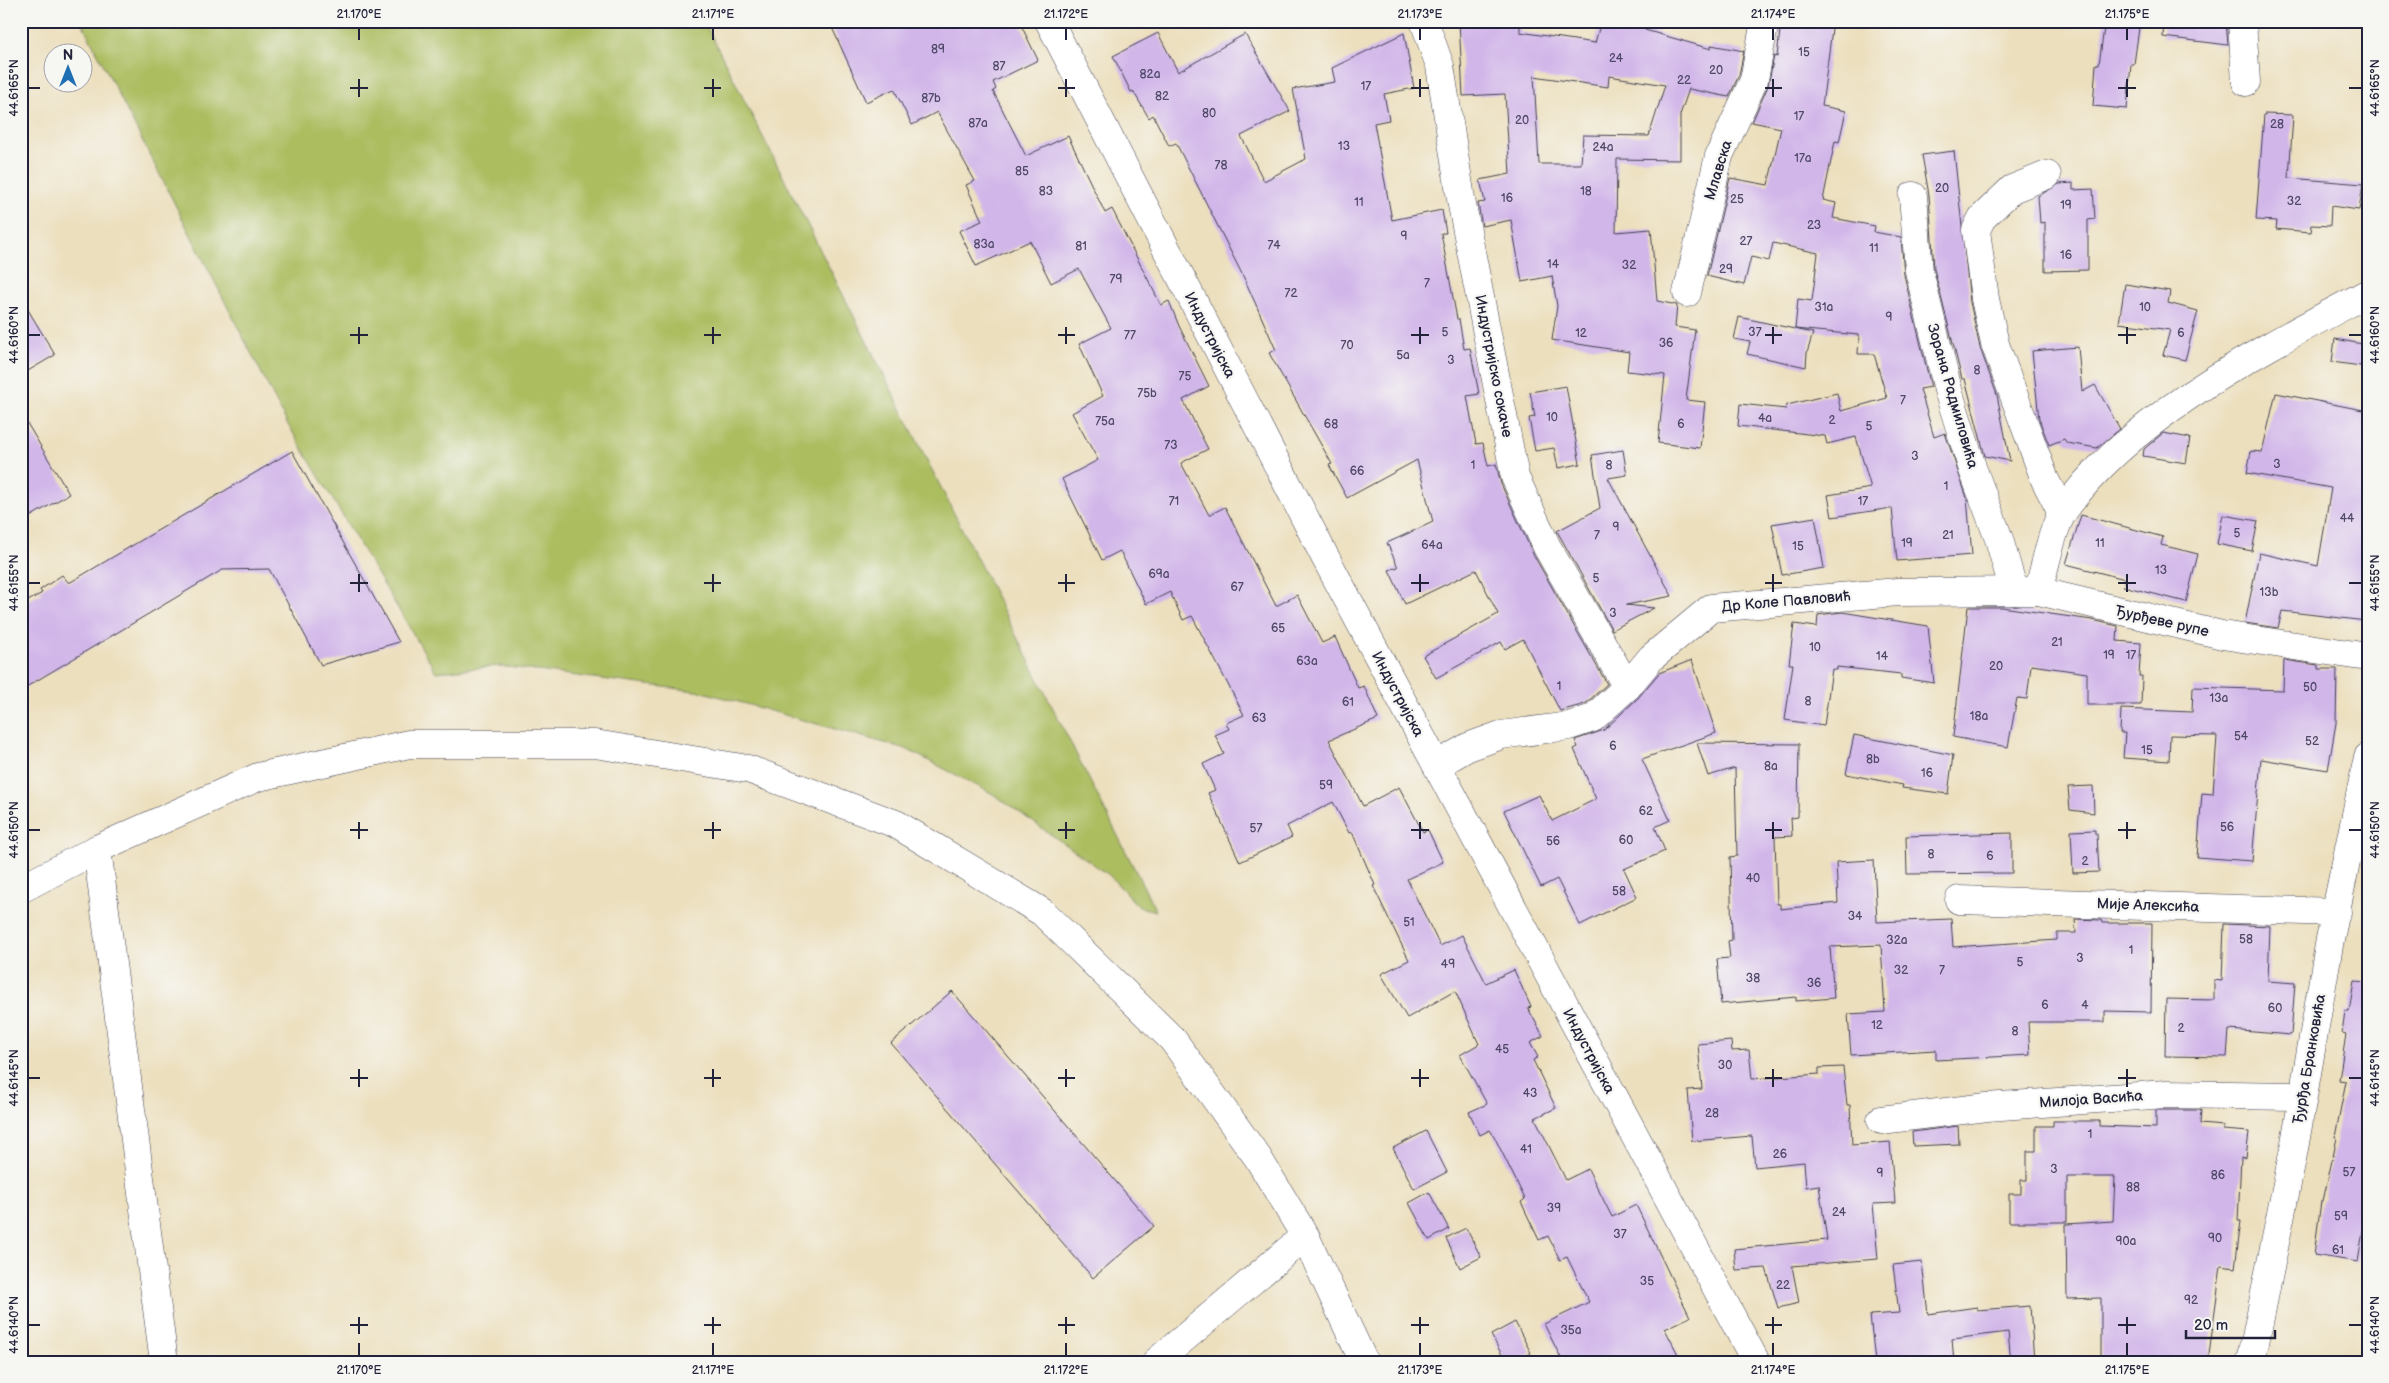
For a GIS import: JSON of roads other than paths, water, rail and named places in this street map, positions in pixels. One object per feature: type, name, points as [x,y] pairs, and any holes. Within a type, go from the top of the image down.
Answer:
[{"type":"street","name":"Индустријска","points":[[1049,21],[1324,555],[1756,1362]]},
{"type":"street","name":"Индустријско сокаче","points":[[1424,21],[1440,66],[1462,205],[1515,477],[1547,547],[1627,687]]},
{"type":"street","name":"Млавска","points":[[1687,293],[1719,156],[1754,80],[1765,21]]},
{"type":"street","points":[[2242,21],[2246,82]]},
{"type":"street","points":[[2047,174],[2012,189],[1982,218],[1976,230],[1985,299],[1995,344],[2045,480],[2062,513]]},
{"type":"street","name":"Зорана Радмиловића","points":[[1913,196],[1919,271],[1948,390],[1973,470],[1999,539],[2026,591]]},
{"type":"street","points":[[2026,591],[2062,513],[2099,469],[2122,447],[2169,410],[2210,382],[2368,292]]},
{"type":"street","name":"Др Коле Павловић","points":[[1437,765],[1468,747],[1501,735],[1569,726],[1593,718],[1627,687],[1651,658],[1711,608],[1898,592],[2026,591]]},
{"type":"street","name":"Ђурђеве рупе","points":[[2026,591],[2222,635],[2368,657]]},
{"type":"street","points":[[21,889],[96,849],[258,777],[409,744],[595,744],[748,770],[896,824],[1042,912],[1173,1040],[1258,1158],[1305,1236],[1364,1362]]},
{"type":"street","name":"Ђурђа Бранковића","points":[[2251,1362],[2294,1149],[2302,1096],[2368,757]]},
{"type":"street","points":[[96,849],[164,1362]]},
{"type":"street","name":"Мије Алексића","points":[[1958,900],[2337,912]]},
{"type":"street","name":"Милоја Васића","points":[[1881,1120],[1987,1107],[2166,1094],[2302,1096]]},
{"type":"street","points":[[1156,1362],[1305,1236]]}]
